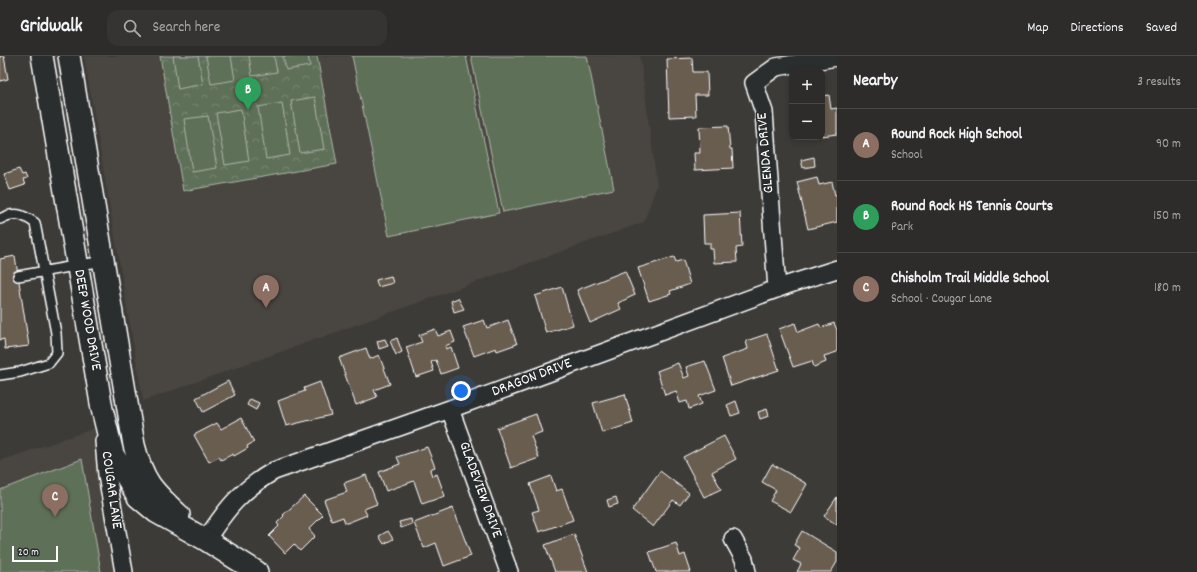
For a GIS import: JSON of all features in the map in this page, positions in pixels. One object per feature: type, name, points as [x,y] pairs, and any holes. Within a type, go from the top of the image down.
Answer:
[{"type":"street","name":"DEEP WOOD DRIVE","points":[[42,56],[102,408],[114,454],[138,497],[156,512],[206,540],[257,572]]},
{"type":"street","name":"DEEP WOOD DRIVE","points":[[69,56],[103,261],[140,466],[149,485],[158,496],[206,540]]},
{"type":"street","name":"GLENDA DRIVE","points":[[777,289],[764,112],[754,83],[776,67],[837,57]]},
{"type":"street","name":"DRAGON DRIVE","points":[[206,540],[232,502],[257,481],[274,471],[450,409],[777,289],[837,269]]},
{"type":"street","name":"COUGAR LANE","points":[[102,408],[107,475],[124,572]]},
{"type":"street","name":"GLADEVIEW DRIVE","points":[[450,409],[509,572]]},
{"type":"street","points":[[733,539],[744,559],[747,572]]},
{"type":"lane","points":[[0,219],[8,214],[22,214],[35,223],[56,333],[57,353],[49,363],[20,372],[0,376]]},
{"type":"lane","points":[[18,276],[103,261]]},
{"type":"shaded area","points":[[84,56],[640,56],[657,184],[644,222],[143,401]]},
{"type":"shaded area","points":[[95,428],[119,572],[0,572],[0,461]]},
{"type":"green space","points":[[160,56],[317,56],[337,164],[183,191]]},
{"type":"green space","points":[[173,56],[198,56],[203,84],[178,89]]},
{"type":"green space","points":[[206,56],[231,56],[235,80],[211,84]]},
{"type":"green space","points":[[249,56],[274,56],[277,72],[252,76]]},
{"type":"green space","points":[[283,56],[308,56],[310,66],[286,70]]},
{"type":"green space","points":[[352,56],[466,56],[499,213],[389,236]]},
{"type":"green space","points":[[471,56],[587,56],[614,189],[503,212]]},
{"type":"green space","points":[[315,97],[324,149],[300,153],[291,101]]},
{"type":"green space","points":[[282,103],[290,155],[266,159],[258,107]]},
{"type":"green space","points":[[241,109],[249,161],[225,165],[216,113]]},
{"type":"green space","points":[[208,116],[217,168],[192,172],[184,119]]},
{"type":"green space","points":[[82,459],[101,572],[0,572],[0,490]]},
{"type":"building","points":[[0,56],[4,56],[8,79],[0,81]]},
{"type":"building","points":[[692,58],[693,72],[707,72],[708,95],[695,95],[696,116],[669,117],[667,59]]},
{"type":"building","points":[[829,95],[831,109],[837,108],[837,134],[825,136],[825,96]]},
{"type":"building","points":[[728,126],[730,149],[732,149],[733,168],[695,170],[694,153],[700,153],[699,127]]},
{"type":"building","points":[[814,157],[815,166],[803,168],[801,160]]},
{"type":"building","points":[[19,169],[22,175],[25,174],[27,179],[23,180],[25,185],[10,190],[4,174]]},
{"type":"building","points":[[817,177],[819,185],[832,182],[835,195],[837,195],[837,222],[808,229],[797,182]]},
{"type":"building","points":[[740,213],[742,247],[736,248],[737,262],[714,263],[713,249],[710,249],[710,243],[704,243],[703,215]]},
{"type":"building","points":[[15,256],[29,346],[5,349],[4,339],[0,340],[0,259]]},
{"type":"building","points":[[674,257],[676,262],[683,260],[690,284],[670,291],[671,294],[649,301],[638,268]]},
{"type":"building","points":[[625,271],[635,295],[618,303],[621,309],[590,323],[577,290]]},
{"type":"building","points":[[391,276],[393,283],[378,287],[376,280]]},
{"type":"building","points":[[562,287],[573,325],[546,333],[535,296]]},
{"type":"building","points":[[458,298],[464,309],[454,312],[451,301]]},
{"type":"building","points":[[484,320],[487,328],[508,320],[517,344],[497,351],[496,348],[474,356],[463,327]]},
{"type":"building","points":[[795,323],[798,332],[819,324],[821,328],[834,323],[837,330],[837,352],[824,356],[826,362],[814,367],[812,361],[793,367],[779,329]]},
{"type":"building","points":[[435,329],[438,336],[451,331],[455,342],[445,346],[446,349],[451,347],[458,368],[441,374],[436,360],[431,362],[434,371],[416,377],[406,347],[422,342],[419,335]]},
{"type":"building","points":[[767,334],[779,370],[731,386],[722,358],[748,349],[746,341]]},
{"type":"building","points":[[397,338],[402,352],[396,355],[390,341]]},
{"type":"building","points":[[385,339],[388,346],[379,349],[377,341]]},
{"type":"building","points":[[366,348],[370,359],[379,355],[390,384],[374,390],[377,397],[356,405],[339,358]]},
{"type":"building","points":[[705,361],[716,390],[699,396],[702,404],[689,409],[687,401],[680,403],[676,391],[665,395],[657,371],[678,363],[684,378],[689,376],[686,367]]},
{"type":"building","points":[[228,381],[235,395],[203,412],[196,398]]},
{"type":"building","points":[[320,382],[331,415],[286,426],[278,401],[305,391],[304,388]]},
{"type":"building","points":[[625,394],[633,423],[602,433],[593,403]]},
{"type":"building","points":[[250,399],[259,403],[256,410],[247,405]]},
{"type":"building","points":[[736,401],[740,413],[731,416],[727,405]]},
{"type":"building","points":[[767,409],[769,416],[760,419],[758,412]]},
{"type":"building","points":[[536,414],[542,432],[531,436],[539,458],[511,468],[497,428]]},
{"type":"building","points":[[241,418],[254,442],[247,446],[248,448],[234,456],[233,454],[221,460],[219,457],[209,462],[194,435],[217,423],[221,429]]},
{"type":"building","points":[[724,436],[736,459],[712,472],[721,489],[704,497],[683,457]]},
{"type":"building","points":[[427,447],[435,467],[430,469],[432,476],[437,474],[445,496],[422,504],[414,481],[386,491],[379,472],[400,464],[397,457]]},
{"type":"building","points":[[772,464],[807,484],[791,512],[770,501],[776,490],[762,482]]},
{"type":"building","points":[[660,471],[689,493],[680,505],[673,500],[653,527],[632,510]]},
{"type":"building","points":[[366,475],[377,504],[364,509],[367,515],[347,523],[345,523],[343,517],[332,521],[324,500],[347,492],[344,483]]},
{"type":"building","points":[[551,476],[556,491],[562,489],[573,520],[539,532],[532,512],[539,510],[530,484]]},
{"type":"building","points":[[304,496],[323,515],[309,529],[315,536],[300,551],[294,544],[285,553],[269,536],[279,526],[277,523],[284,516],[283,515]]},
{"type":"building","points":[[616,497],[618,504],[609,507],[607,500]]},
{"type":"building","points":[[837,497],[837,525],[824,516]]},
{"type":"building","points":[[453,508],[471,556],[444,566],[436,543],[424,548],[414,523]]},
{"type":"building","points":[[411,519],[412,524],[401,528],[399,522]]},
{"type":"building","points":[[388,531],[393,539],[384,544],[379,536]]},
{"type":"building","points":[[802,531],[837,552],[837,562],[831,572],[797,572],[801,564],[793,560],[800,548],[794,545]]},
{"type":"building","points":[[574,534],[588,572],[555,572],[545,545]]},
{"type":"building","points":[[676,543],[680,556],[685,554],[691,572],[656,572],[649,552]]},
{"type":"place","name":"Round Rock HS Tennis Courts","points":[[248,110]]},
{"type":"place","name":"Round Rock High School","points":[[266,308]]},
{"type":"place","name":"Chisholm Trail Middle School","points":[[55,517]]}]
